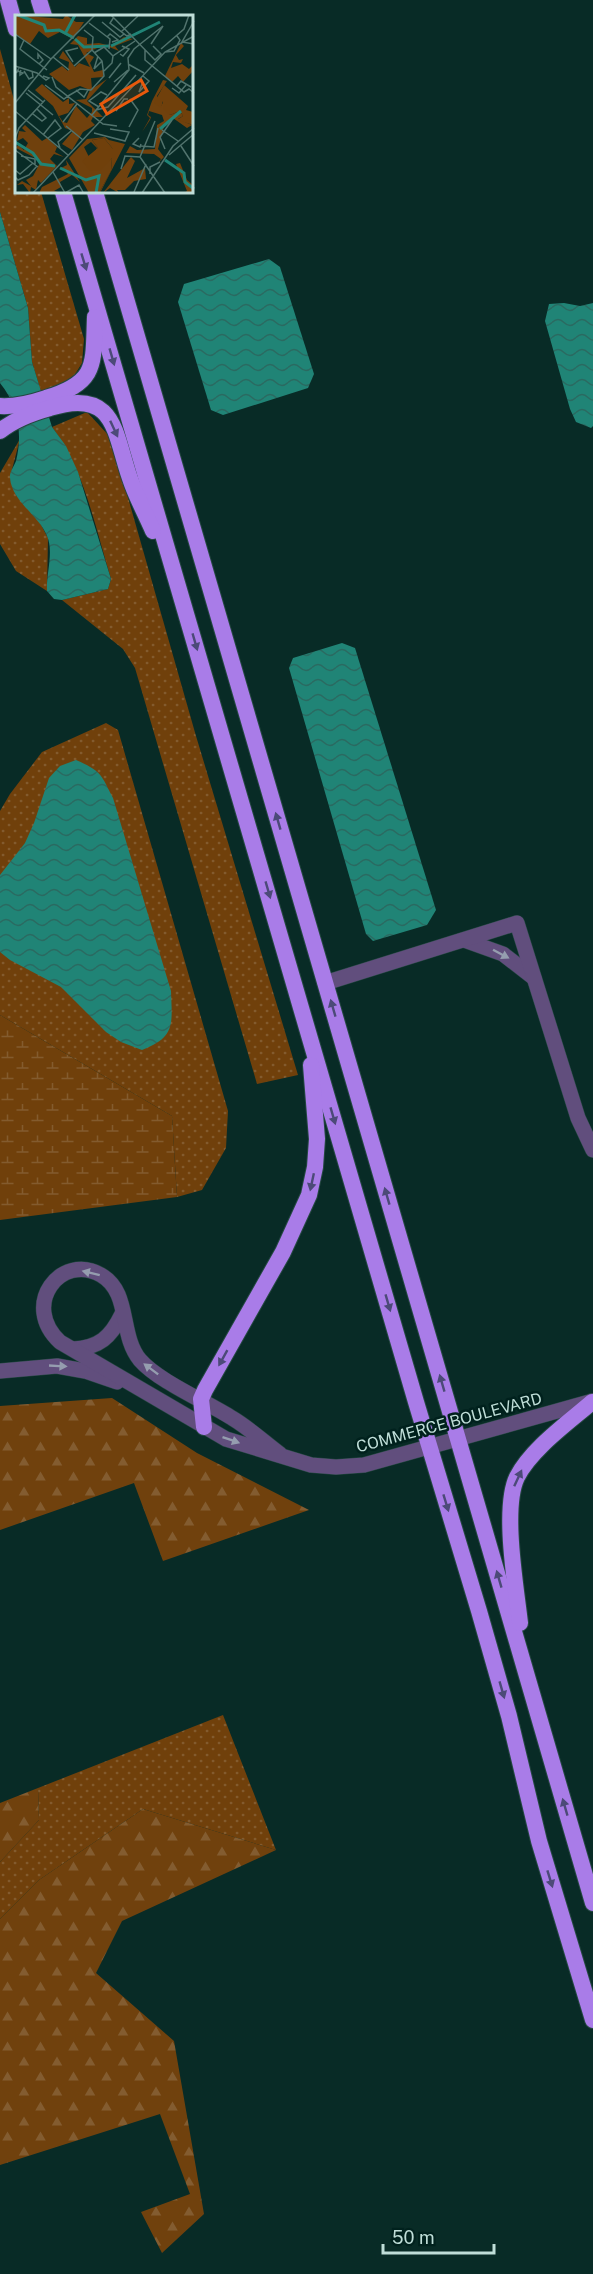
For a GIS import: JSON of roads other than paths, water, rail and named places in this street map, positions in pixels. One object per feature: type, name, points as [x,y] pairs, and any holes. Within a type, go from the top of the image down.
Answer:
[{"type":"highway","points":[[8,0],[15,26]]},
{"type":"highway","points":[[39,0],[44,15]]},
{"type":"highway","points":[[64,194],[490,1650],[509,1716],[539,1841],[593,2020]]},
{"type":"highway","points":[[96,194],[593,1903]]},
{"type":"highway","points":[[67,398],[90,371],[92,365],[96,301]]},
{"type":"highway","points":[[0,431],[10,411],[67,398],[94,405],[109,418],[119,438],[132,483],[178,586]]},
{"type":"highway","points":[[204,1427],[201,1399],[283,1252],[309,1195],[315,1167],[317,1139],[306,1020]]},
{"type":"highway","points":[[523,1660],[511,1525],[514,1483],[532,1456],[592,1402]]},
{"type":"street","points":[[325,983],[517,923],[578,1118],[593,1150]]},
{"type":"street","points":[[464,940],[503,954],[534,978]]},
{"type":"street","points":[[76,1271],[101,1275],[116,1291],[122,1314],[114,1330],[104,1341],[91,1347],[73,1349],[54,1336],[46,1321],[44,1294],[55,1281],[68,1273],[76,1271]]},
{"type":"street","name":"COMMERCE BOULEVARD","points":[[122,1314],[129,1343],[141,1361],[157,1374],[235,1419],[280,1454]]},
{"type":"street","name":"COMMERCE BOULEVARD","points":[[73,1349],[226,1439],[312,1465],[336,1467],[364,1465],[592,1402]]},
{"type":"street","points":[[0,1371],[66,1366],[96,1374],[143,1392]]},
{"type":"water","points":[[0,212],[28,308],[32,362],[52,427],[66,446],[78,472],[111,579],[108,589],[62,600],[54,599],[47,591],[50,556],[47,536],[38,521],[15,494],[10,478],[18,451],[19,430],[15,410],[0,383]]},
{"type":"water","points":[[269,259],[280,267],[314,374],[308,388],[223,415],[211,410],[178,302],[184,284]]},
{"type":"water","points":[[564,303],[580,306],[593,303],[593,426],[591,428],[576,422],[570,409],[545,321],[549,304]]},
{"type":"water","points":[[342,643],[355,648],[436,910],[427,925],[373,941],[366,934],[289,668],[293,658]]},
{"type":"water","points":[[76,760],[91,767],[99,774],[113,798],[171,991],[170,1028],[161,1040],[142,1050],[121,1042],[106,1032],[61,987],[10,960],[0,952],[0,875],[25,843],[49,778],[60,766]]}]
